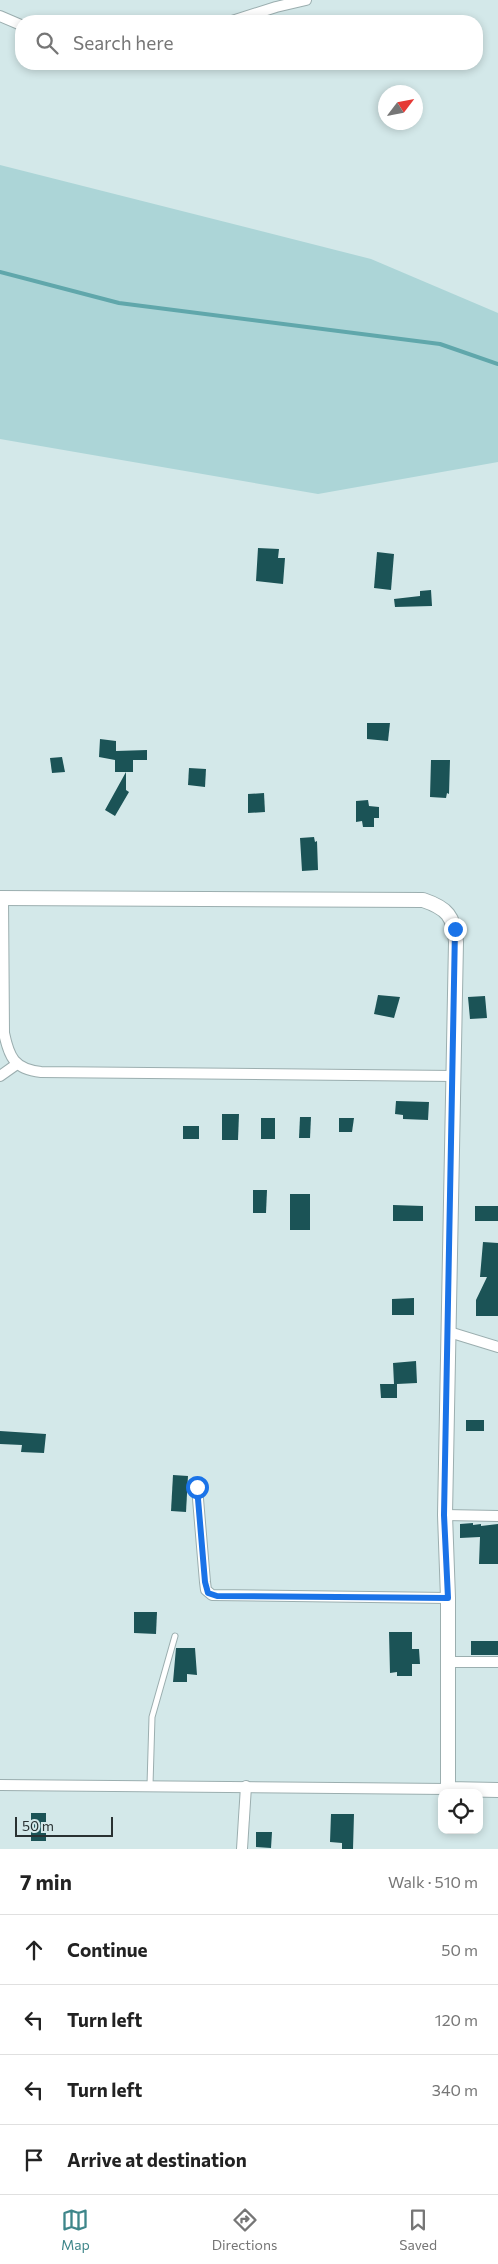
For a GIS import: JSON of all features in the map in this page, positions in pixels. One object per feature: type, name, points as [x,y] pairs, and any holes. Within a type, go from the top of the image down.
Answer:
[{"type":"street","points":[[250,15],[276,6],[306,0]]},
{"type":"street","points":[[0,16],[15,22]]},
{"type":"street","points":[[448,1789],[448,1598],[444,1515],[454,1076],[455,929],[453,920],[438,905],[423,900],[1,898],[4,1033],[7,1050],[17,1064],[26,1070],[41,1072],[454,1076]]},
{"type":"street","points":[[0,1076],[17,1064]]},
{"type":"street","points":[[449,1332],[498,1347]]},
{"type":"street","points":[[197,1487],[205,1582],[208,1593],[217,1596],[448,1598]]},
{"type":"street","points":[[444,1515],[498,1516]]},
{"type":"street","points":[[448,1662],[498,1662]]},
{"type":"street","points":[[0,1785],[246,1786],[438,1790]]},
{"type":"street","points":[[242,1849],[246,1786]]},
{"type":"street","points":[[483,1790],[498,1790]]},
{"type":"lane","points":[[150,1785],[152,1717],[175,1636]]},
{"type":"shaded area","points":[[0,165],[371,259],[498,313],[498,462],[318,494],[0,439]]},
{"type":"building","points":[[258,548],[279,549],[278,558],[285,558],[283,584],[256,581]]},
{"type":"building","points":[[377,552],[394,554],[391,590],[374,588]]},
{"type":"building","points":[[431,590],[432,606],[395,607],[394,599],[420,596],[420,591]]},
{"type":"building","points":[[367,723],[390,723],[388,741],[367,739]]},
{"type":"building","points":[[100,739],[116,741],[116,751],[147,750],[147,760],[133,760],[133,772],[115,772],[115,760],[99,757]]},
{"type":"building","points":[[62,757],[65,772],[52,773],[50,758]]},
{"type":"building","points":[[431,760],[450,760],[449,794],[447,793],[446,798],[430,797]]},
{"type":"building","points":[[189,768],[206,769],[205,787],[188,785]]},
{"type":"building","points":[[126,772],[126,790],[129,792],[115,816],[105,810]]},
{"type":"building","points":[[264,793],[265,812],[248,813],[248,794]]},
{"type":"building","points":[[368,800],[369,806],[379,807],[379,818],[374,818],[374,827],[363,827],[362,821],[356,822],[356,801]]},
{"type":"building","points":[[314,837],[315,842],[317,841],[318,870],[302,871],[300,838]]},
{"type":"building","points":[[378,995],[400,997],[394,1018],[374,1014]]},
{"type":"building","points":[[485,996],[487,1018],[470,1019],[468,997]]},
{"type":"building","points":[[396,1101],[429,1102],[428,1120],[403,1119],[403,1115],[395,1114]]},
{"type":"building","points":[[222,1114],[239,1114],[238,1140],[222,1140]]},
{"type":"building","points":[[300,1117],[311,1117],[310,1138],[299,1138]]},
{"type":"building","points":[[261,1118],[275,1118],[275,1139],[261,1139]]},
{"type":"building","points":[[339,1118],[354,1118],[352,1132],[339,1132]]},
{"type":"building","points":[[183,1126],[199,1126],[199,1139],[183,1139]]},
{"type":"building","points":[[253,1190],[267,1190],[266,1213],[253,1213]]},
{"type":"building","points":[[290,1194],[310,1194],[310,1230],[290,1230]]},
{"type":"building","points":[[393,1205],[423,1206],[423,1221],[393,1221]]},
{"type":"building","points":[[475,1206],[498,1206],[498,1221],[475,1221]]},
{"type":"building","points":[[483,1242],[498,1243],[498,1316],[476,1316],[476,1300],[487,1277],[480,1277]]},
{"type":"building","points":[[414,1298],[414,1315],[392,1315],[392,1299]]},
{"type":"building","points":[[416,1361],[417,1383],[397,1384],[397,1398],[381,1398],[380,1384],[394,1384],[393,1363]]},
{"type":"building","points":[[466,1420],[484,1420],[484,1431],[466,1431]]},
{"type":"building","points":[[0,1431],[46,1434],[44,1453],[21,1452],[22,1445],[0,1444]]},
{"type":"building","points":[[173,1475],[188,1476],[186,1512],[171,1511]]},
{"type":"building","points":[[473,1523],[473,1525],[481,1524],[481,1526],[498,1524],[498,1564],[479,1564],[480,1537],[460,1538],[460,1524]]},
{"type":"building","points":[[134,1612],[157,1612],[156,1634],[134,1633]]},
{"type":"building","points":[[389,1632],[412,1632],[412,1649],[419,1649],[420,1664],[412,1664],[412,1676],[397,1676],[397,1672],[390,1673]]},
{"type":"building","points":[[471,1641],[498,1641],[498,1655],[471,1655]]},
{"type":"building","points":[[176,1648],[195,1648],[197,1675],[187,1674],[187,1682],[173,1682]]},
{"type":"building","points":[[31,1813],[46,1813],[46,1841],[31,1841]]},
{"type":"building","points":[[331,1814],[354,1814],[353,1849],[342,1849],[342,1843],[330,1842]]},
{"type":"building","points":[[256,1832],[272,1832],[271,1848],[256,1847]]},
{"type":"waterway","points":[[0,272],[119,303],[440,344],[498,364]]},
{"type":"route","points":[[197,1487],[206,1590],[212,1595],[448,1598],[444,1515],[454,1076],[455,929]]}]
